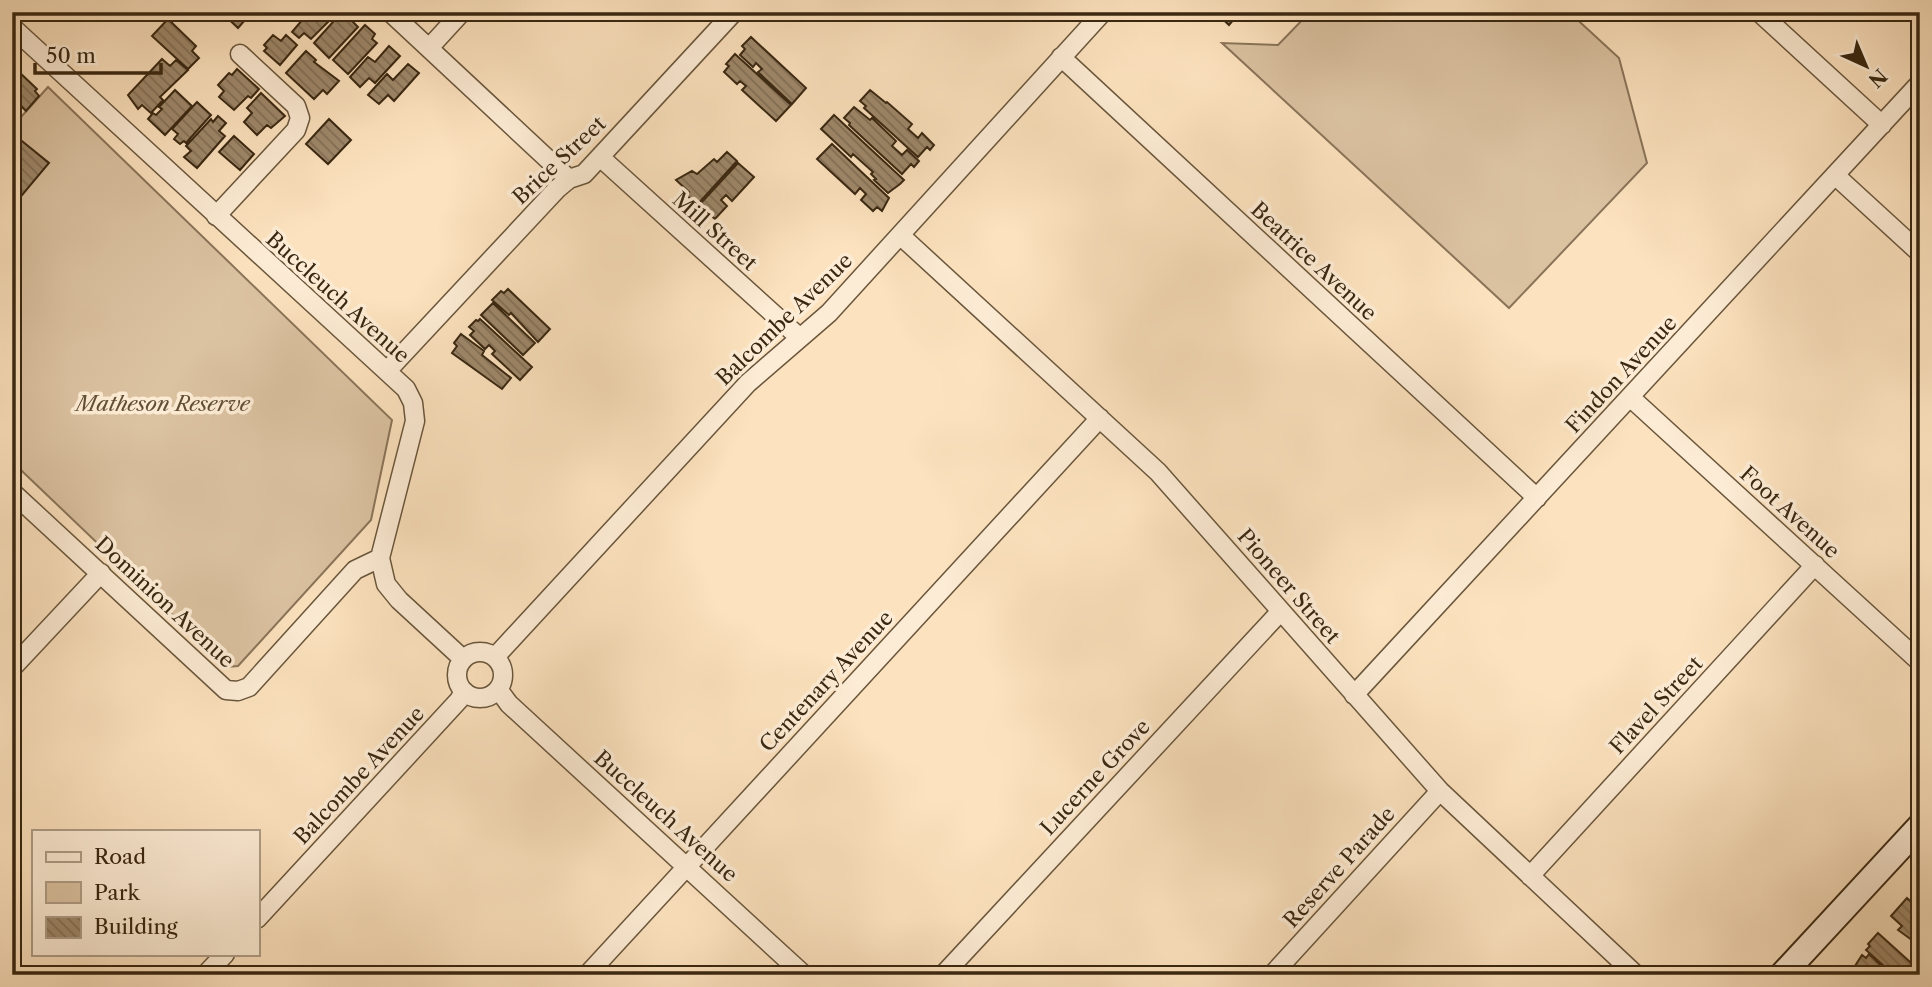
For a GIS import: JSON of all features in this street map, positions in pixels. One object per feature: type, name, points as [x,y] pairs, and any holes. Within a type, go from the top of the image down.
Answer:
[{"type":"main road","points":[[1782,975],[1920,825]]},
{"type":"street","points":[[390,12],[569,178]]},
{"type":"street","points":[[429,48],[461,12]]},
{"type":"street","name":"Brice Street","points":[[387,371],[569,178],[584,174],[734,12]]},
{"type":"street","name":"Balcombe Avenue","points":[[495,657],[748,383],[829,313],[1103,12]]},
{"type":"street","points":[[1759,12],[1882,125]]},
{"type":"street","name":"Buccleuch Avenue","points":[[12,27],[405,389],[413,403],[415,421],[380,558]]},
{"type":"street","points":[[216,216],[296,130],[300,118],[296,106],[240,54]]},
{"type":"street","name":"Beatrice Avenue","points":[[1061,57],[1537,498]]},
{"type":"street","name":"Findon Avenue","points":[[1354,695],[1920,83]]},
{"type":"street","name":"Mill Street","points":[[600,157],[800,338]]},
{"type":"street","points":[[1836,176],[1920,253]]},
{"type":"street","name":"Pioneer Street","points":[[901,235],[1158,472],[1440,791],[1636,975]]},
{"type":"street","name":"Foot Avenue","points":[[1630,397],[1920,662]]},
{"type":"street","name":"Centenary Avenue","points":[[587,975],[1100,418]]},
{"type":"street","name":"Dominion Avenue","points":[[12,492],[226,690],[238,691],[249,687],[355,570],[380,558]]},
{"type":"street","points":[[380,558],[386,584],[399,600],[463,660]]},
{"type":"street","name":"Flavel Street","points":[[1530,876],[1815,565]]},
{"type":"street","points":[[12,668],[101,573]]},
{"type":"street","name":"Lucerne Grove","points":[[943,975],[1281,611]]},
{"type":"street","points":[[475,653],[495,657],[503,676],[498,689],[485,698],[477,698],[464,691],[457,672],[463,660],[475,653]]},
{"type":"street","name":"Buccleuch Avenue","points":[[498,689],[509,704],[804,975]]},
{"type":"street","name":"Balcombe Avenue","points":[[259,917],[459,700],[464,691]]},
{"type":"street","name":"Reserve Parade","points":[[1284,971],[1440,791]]},
{"type":"street","points":[[205,975],[223,956]]},
{"type":"green space","points":[[1310,12],[1569,12],[1619,58],[1647,163],[1509,308],[1222,43],[1278,45]]},
{"type":"green space","name":"Matheson Reserve","points":[[48,87],[392,420],[371,520],[238,666],[227,667],[23,472],[12,457],[12,127]]},
{"type":"building","points":[[221,12],[237,12],[245,20],[238,28]]},
{"type":"building","points":[[309,12],[338,12],[311,39],[304,33],[299,38],[292,32]]},
{"type":"building","points":[[342,12],[350,12],[356,18],[353,22],[358,27],[329,58],[314,43]]},
{"type":"building","points":[[1215,12],[1240,12],[1229,25]]},
{"type":"building","points":[[168,19],[196,46],[192,51],[199,58],[188,69],[152,36]]},
{"type":"building","points":[[365,25],[375,34],[372,39],[377,43],[348,74],[333,60]]},
{"type":"building","points":[[273,35],[281,41],[286,35],[297,45],[280,65],[264,51],[267,48],[264,45]]},
{"type":"building","points":[[751,37],[806,88],[792,104],[758,72],[762,69],[756,63],[753,67],[740,55],[745,49],[742,46]]},
{"type":"building","points":[[389,46],[400,56],[375,83],[369,78],[360,87],[350,77],[368,57],[375,62]]},
{"type":"building","points":[[306,51],[316,60],[314,62],[339,81],[327,94],[323,90],[314,99],[286,73]]},
{"type":"building","points":[[735,54],[791,105],[776,121],[742,90],[746,86],[740,81],[737,84],[724,72],[729,66],[726,64]]},
{"type":"building","points":[[162,59],[170,66],[176,60],[188,70],[160,97],[163,100],[151,113],[142,105],[138,109],[128,95]]},
{"type":"building","points":[[408,64],[419,73],[394,101],[388,95],[379,104],[368,95],[387,74],[393,80]]},
{"type":"building","points":[[237,69],[259,89],[234,110],[219,97],[224,91],[218,85]]},
{"type":"building","points":[[12,70],[17,74],[19,72],[37,89],[35,91],[39,96],[26,111],[21,106],[18,109],[12,104]]},
{"type":"building","points":[[175,90],[192,106],[165,135],[148,119],[162,109],[159,107]]},
{"type":"building","points":[[870,90],[912,124],[908,129],[918,138],[922,133],[934,145],[930,150],[927,147],[918,157],[864,108],[866,106],[860,101]]},
{"type":"building","points":[[261,93],[285,116],[271,128],[267,125],[257,135],[244,122],[252,113],[247,108]]},
{"type":"building","points":[[197,102],[211,115],[186,143],[184,141],[180,144],[174,139],[178,134],[172,129]]},
{"type":"building","points":[[854,107],[870,120],[872,118],[896,141],[892,146],[902,155],[907,150],[919,161],[914,167],[911,164],[902,174],[849,125],[844,118]]},
{"type":"building","points":[[834,115],[904,180],[888,193],[874,180],[876,179],[871,174],[873,172],[853,154],[851,157],[821,129]]},
{"type":"building","points":[[218,116],[226,123],[219,131],[225,136],[197,168],[184,157],[191,151],[186,146],[211,119],[213,122]]},
{"type":"building","points":[[329,119],[351,140],[328,164],[306,144]]},
{"type":"building","points":[[12,133],[49,163],[12,207]]},
{"type":"building","points":[[234,136],[254,154],[240,170],[219,152]]},
{"type":"building","points":[[832,144],[889,198],[882,211],[877,207],[873,211],[861,200],[866,194],[860,188],[855,194],[817,159]]},
{"type":"building","points":[[727,152],[737,161],[697,205],[686,195],[689,192],[676,180],[692,171],[697,174],[714,159],[717,162]]},
{"type":"building","points":[[738,163],[754,177],[732,201],[726,195],[721,200],[727,206],[715,219],[705,211],[707,208],[701,203]]},
{"type":"building","points":[[508,289],[550,329],[538,342],[511,313],[509,315],[492,300],[501,291],[504,293]]},
{"type":"building","points":[[493,303],[535,343],[523,355],[481,315]]},
{"type":"building","points":[[480,319],[532,367],[520,380],[492,354],[495,351],[489,345],[485,349],[470,335],[474,331],[469,327]]},
{"type":"building","points":[[461,334],[484,351],[482,355],[511,378],[502,389],[452,353],[457,346],[454,343]]},
{"type":"building","points":[[1907,898],[1920,910],[1920,940],[1916,943],[1898,930],[1902,926],[1891,916]]},
{"type":"building","points":[[1878,933],[1920,971],[1920,975],[1894,975],[1866,950]]},
{"type":"building","points":[[1869,954],[1891,975],[1859,975],[1853,969],[1862,955],[1866,958]]}]
